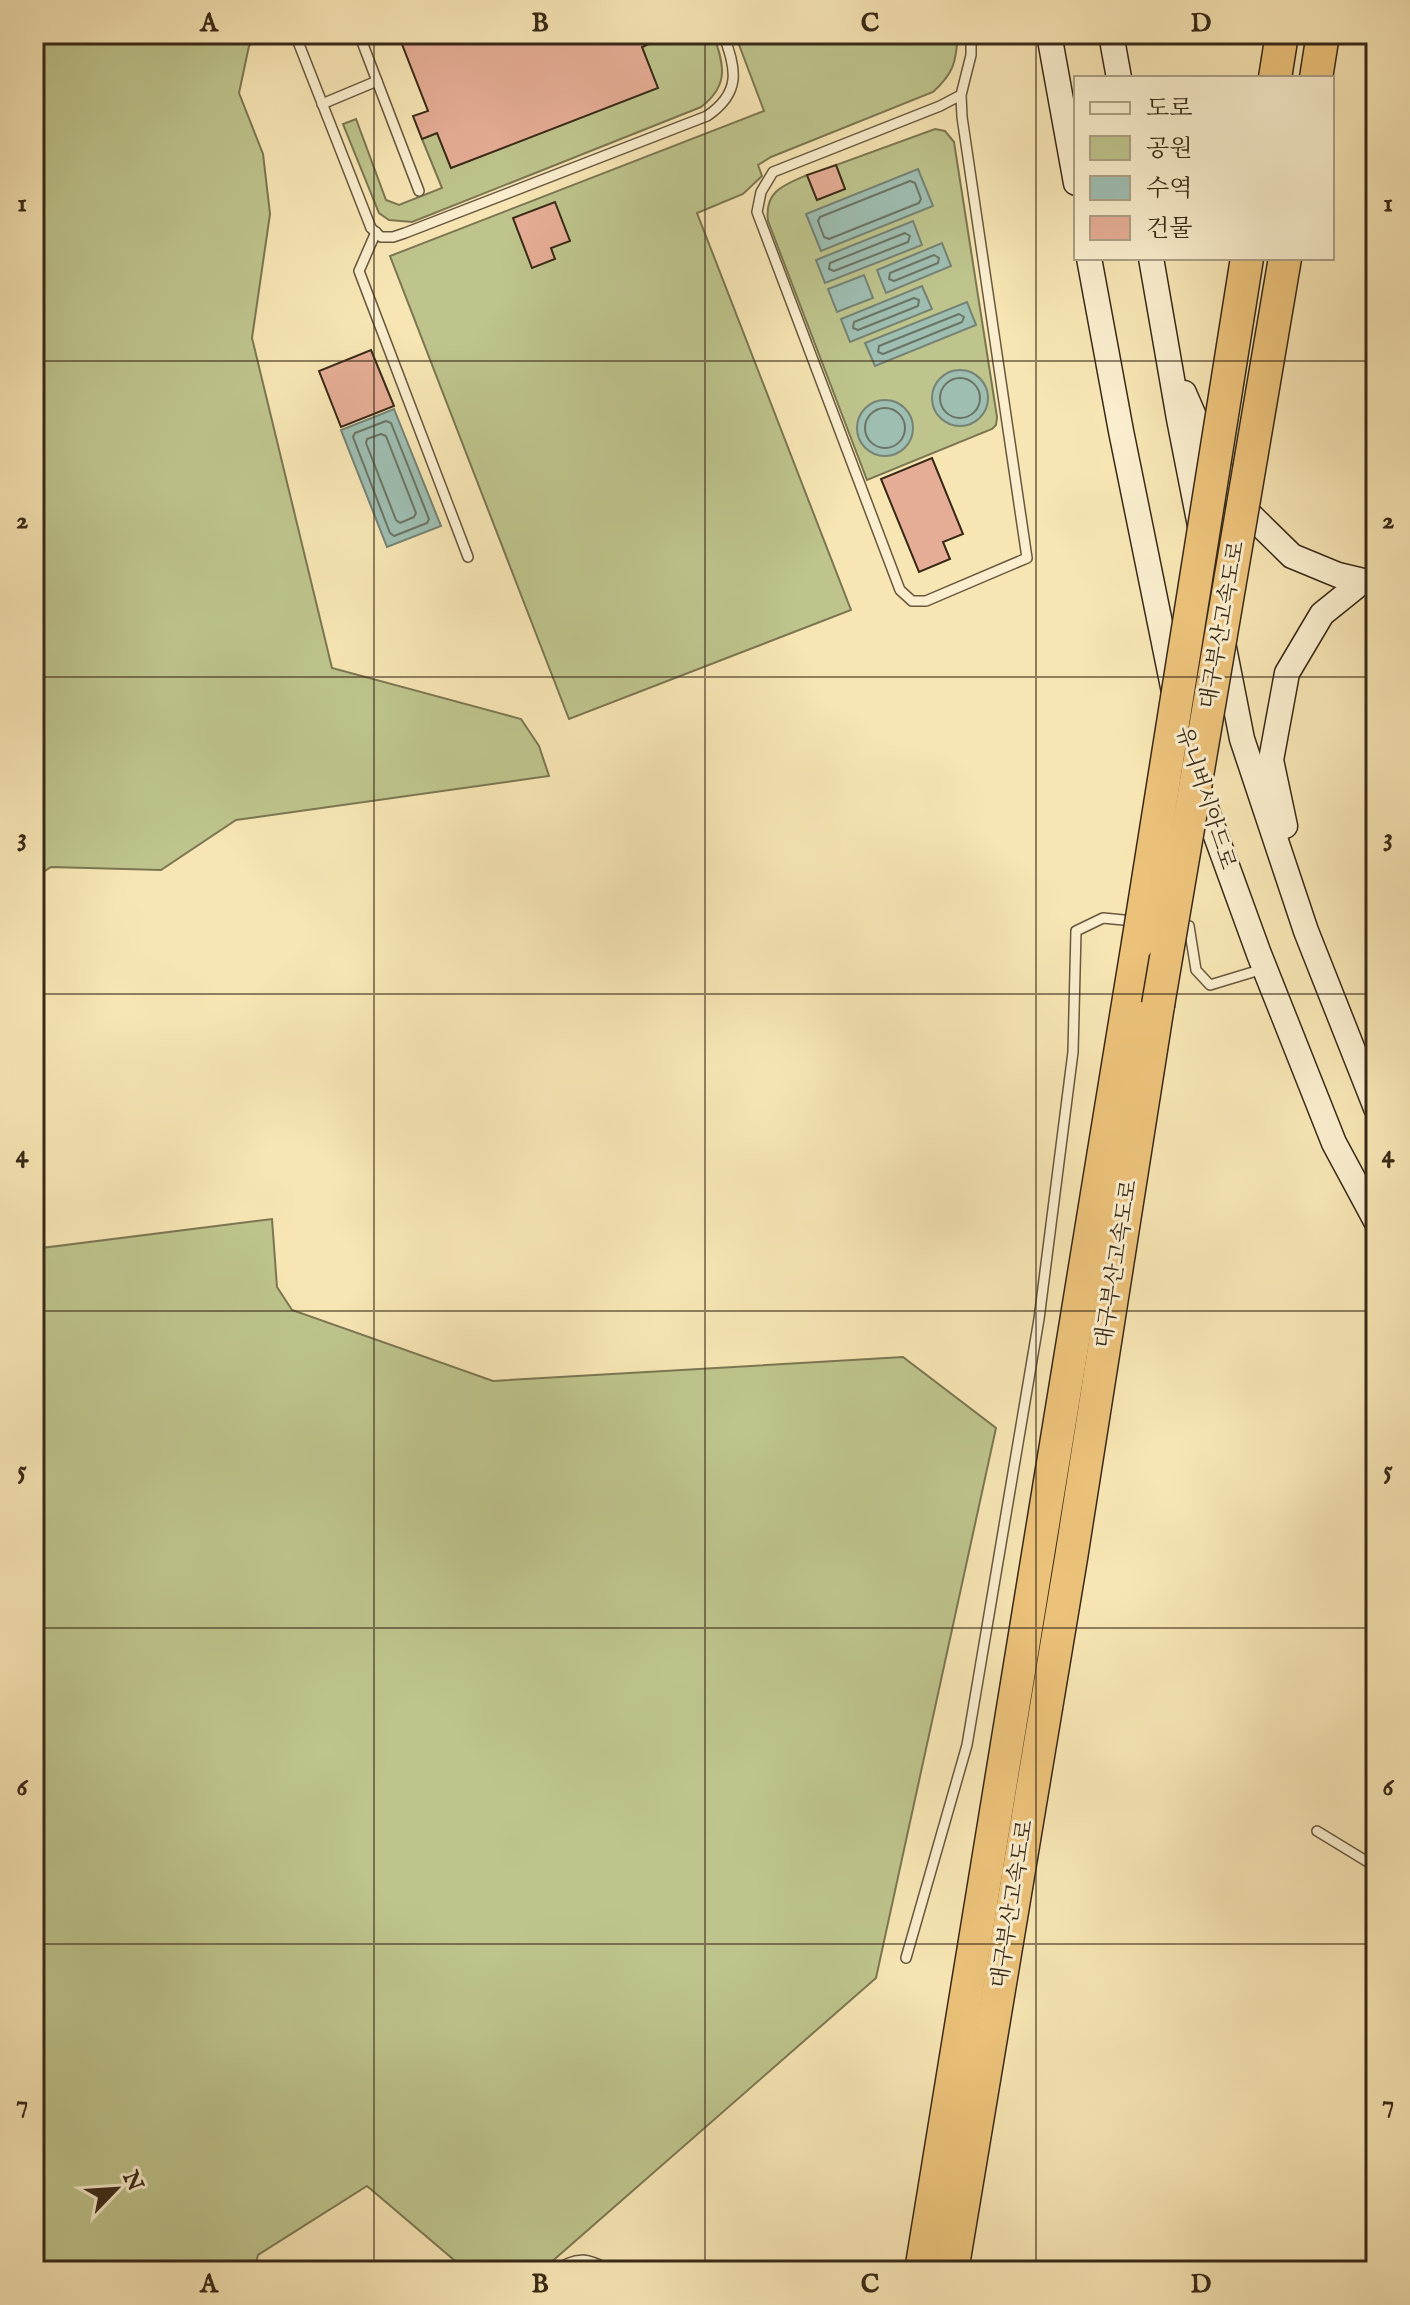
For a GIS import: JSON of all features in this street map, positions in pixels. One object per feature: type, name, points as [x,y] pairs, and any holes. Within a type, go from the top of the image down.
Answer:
[{"type":"highway","points":[[1275,76],[1282,34]]},
{"type":"highway","points":[[1316,76],[1323,34]]},
{"type":"highway","name":"대구부산고속도로","points":[[952,2271],[1033,1686],[1039,1554],[1148,930],[1247,260]]},
{"type":"highway","name":"대구부산고속도로","points":[[921,2271],[1033,1686],[1071,1558],[1158,1005],[1285,260]]},
{"type":"main road","points":[[1049,34],[1074,172]]},
{"type":"main road","points":[[1111,34],[1119,76]]},
{"type":"main road","name":"유니버시아드로","points":[[1089,260],[1187,756],[1265,969],[1334,1143],[1376,1221]]},
{"type":"main road","points":[[1151,260],[1242,739],[1306,931],[1376,1108]]},
{"type":"main road","points":[[1168,354],[1207,446],[1241,506],[1292,556],[1338,575],[1363,581],[1322,614],[1287,673],[1271,760],[1306,931]]},
{"type":"lane","points":[[295,34],[371,228],[381,237],[405,233],[707,116],[722,106],[735,73],[733,57],[723,34]]},
{"type":"lane","points":[[359,34],[419,191]]},
{"type":"lane","points":[[961,95],[773,172],[761,192],[757,212],[900,590],[912,601],[926,601],[1027,558],[962,117],[961,95],[971,55],[971,34]]},
{"type":"lane","points":[[322,104],[377,81]]},
{"type":"lane","points":[[376,232],[359,271],[468,557]]},
{"type":"lane","points":[[906,1958],[967,1745],[1039,1319],[1073,1052],[1076,931],[1103,918],[1148,930],[1189,926],[1196,970],[1210,985],[1265,969]]},
{"type":"lane","points":[[1317,1831],[1376,1867]]},
{"type":"lane","points":[[553,2271],[574,2259],[593,2260],[611,2271]]},
{"type":"green space","points":[[34,34],[264,34],[249,46],[239,93],[263,154],[270,214],[252,338],[332,668],[521,719],[539,746],[549,776],[236,820],[161,870],[51,867],[34,878]]},
{"type":"green space","points":[[653,34],[713,34],[722,74],[717,91],[701,107],[412,222],[389,220],[379,213],[343,124],[356,119],[386,200],[399,205],[442,188],[422,139],[437,133],[451,168],[657,88],[642,47],[655,41]]},
{"type":"green space","points":[[735,34],[958,34],[953,66],[933,92],[771,157],[758,165],[762,176],[743,194],[697,213],[851,610],[569,719],[390,256],[764,111]]},
{"type":"green space","points":[[935,129],[945,131],[954,142],[996,425],[867,480],[768,221],[769,203],[777,190],[807,175],[817,200],[845,189],[836,165]]},
{"type":"green space","points":[[272,1219],[277,1287],[292,1310],[493,1381],[903,1357],[996,1428],[876,1978],[541,2271],[467,2271],[367,2186],[258,2255],[254,2271],[34,2271],[34,1249]]},
{"type":"water","points":[[918,169],[933,206],[821,251],[806,214]]},
{"type":"water","points":[[913,221],[922,245],[825,283],[816,260]]},
{"type":"water","points":[[942,243],[951,266],[886,293],[877,270]]},
{"type":"water","points":[[864,275],[873,298],[837,312],[828,289]]},
{"type":"water","points":[[922,286],[932,309],[850,342],[841,319]]},
{"type":"water","points":[[967,302],[976,325],[875,366],[865,343]]},
{"type":"water","points":[[960,370],[980,378],[988,398],[980,418],[960,426],[940,418],[932,398],[940,378]]},
{"type":"water","points":[[885,400],[905,408],[913,428],[905,448],[885,456],[865,448],[857,428],[865,408]]},
{"type":"water","points":[[394,409],[441,526],[387,547],[341,430]]},
{"type":"building","points":[[398,34],[653,34],[656,41],[642,47],[658,88],[451,168],[437,133],[422,139],[413,116],[428,111]]},
{"type":"building","points":[[836,165],[845,189],[817,200],[807,175]]},
{"type":"building","points":[[555,202],[570,241],[551,248],[555,259],[532,268],[513,218]]},
{"type":"building","points":[[371,350],[394,406],[341,427],[319,371]]},
{"type":"building","points":[[932,458],[963,534],[943,542],[950,559],[919,572],[881,479]]}]
